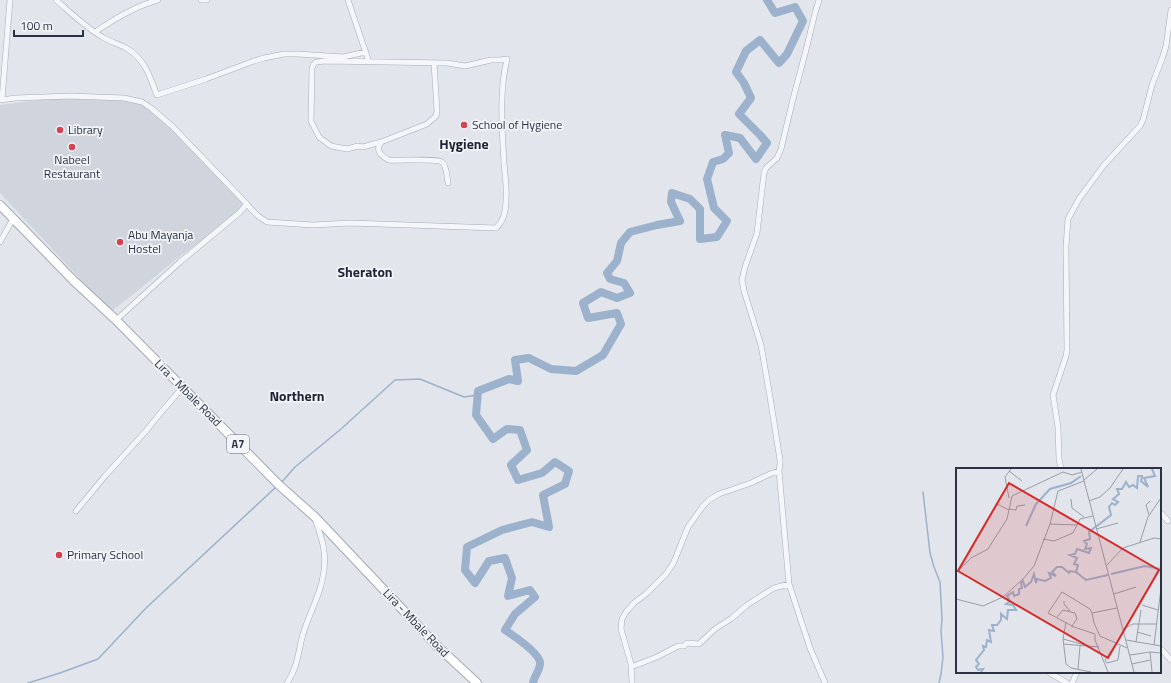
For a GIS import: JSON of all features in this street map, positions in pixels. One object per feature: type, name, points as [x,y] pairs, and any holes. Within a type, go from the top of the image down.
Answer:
[{"type":"main road","name":"Lira - Mbale Road","points":[[0,205],[182,388],[279,484],[315,517],[436,645],[477,683]]},
{"type":"street","points":[[10,0],[1,99],[70,96],[124,98],[142,102],[152,108],[172,126],[251,209],[258,216],[268,222],[314,225],[350,222],[496,228],[503,219],[506,200],[502,105],[504,70],[507,59],[491,60],[465,66],[447,63],[316,62],[313,65],[311,121],[319,137],[331,146],[347,148],[358,146],[363,147],[381,142],[427,124],[436,116],[437,111],[434,63]]},
{"type":"street","points":[[56,0],[85,25],[104,38],[128,49],[140,59],[147,69],[157,95],[206,79],[254,60],[284,54],[347,56],[366,52]]},
{"type":"street","points":[[95,32],[117,16],[158,0]]},
{"type":"street","points":[[201,0],[207,0]]},
{"type":"street","points":[[348,0],[369,62]]},
{"type":"street","points":[[819,0],[781,149],[777,158],[766,168],[764,172],[757,233],[742,280],[761,345],[780,460],[779,472],[789,584],[810,648],[824,683]]},
{"type":"street","points":[[1061,468],[1058,427],[1053,395],[1067,350],[1066,247],[1068,218],[1079,199],[1104,165],[1140,126],[1143,120],[1152,85],[1166,46],[1171,10]]},
{"type":"street","points":[[381,142],[378,148],[379,152],[384,158],[389,160],[430,160],[443,162],[448,183]]},
{"type":"street","points":[[116,320],[180,262],[239,213],[247,204]]},
{"type":"street","points":[[0,242],[13,219]]},
{"type":"street","points":[[76,511],[182,388]]},
{"type":"street","points":[[632,683],[631,664],[621,629],[624,615],[634,603],[647,593],[666,574],[673,564],[688,527],[703,506],[713,497],[751,483],[770,474],[779,472]]},
{"type":"street","points":[[1161,513],[1168,521]]},
{"type":"street","points":[[287,683],[296,668],[299,648],[305,627],[323,579],[324,550],[315,517]]},
{"type":"street","points":[[631,667],[657,657],[678,646],[684,646],[688,643],[699,644],[747,604],[774,588],[789,584]]},
{"type":"street","points":[[1161,649],[1171,660]]},
{"type":"street","points":[[1050,673],[1067,683]]},
{"type":"street","points":[[1072,683],[1077,673]]},
{"type":"shaded area","points":[[70,96],[124,98],[140,103],[168,125],[245,203],[232,218],[183,254],[111,312],[0,193],[0,105]]},
{"type":"waterway","points":[[533,683],[540,665],[538,658],[525,644],[505,630],[515,614],[535,597],[530,590],[508,596],[512,578],[505,558],[489,561],[475,583],[465,570],[467,547],[502,530],[532,522],[549,527],[543,495],[565,484],[569,471],[555,462],[542,473],[518,480],[511,465],[527,450],[520,430],[507,429],[493,439],[476,415],[478,391],[509,379],[518,381],[515,360],[529,358],[551,369],[576,371],[603,355],[621,324],[617,313],[588,318],[583,303],[601,292],[617,298],[630,293],[624,283],[610,279],[607,273],[617,261],[621,243],[630,232],[680,221],[671,202],[672,193],[690,199],[700,209],[700,239],[717,237],[727,221],[714,208],[707,179],[713,162],[723,159],[729,153],[725,135],[740,138],[756,159],[767,143],[739,114],[751,98],[744,83],[736,72],[746,51],[760,40],[779,63],[787,54],[803,21],[795,7],[775,13],[767,0]]},
{"type":"waterway","points":[[281,483],[295,467],[341,429],[395,380],[420,379],[464,397],[478,395]]},
{"type":"waterway","points":[[28,683],[98,659],[146,608],[276,487]]},
{"type":"waterway","points":[[923,492],[930,553],[940,582],[943,657],[939,683]]},
{"type":"place","name":"School of Hygiene","points":[[464,125]]},
{"type":"place","name":"Library","points":[[60,130]]},
{"type":"place","name":"Nabeel Restaurant","points":[[72,147]]},
{"type":"place","name":"Abu Mayanja Hostel","points":[[120,242]]},
{"type":"place","name":"Primary School","points":[[59,555]]},
{"type":"district","name":"Hygiene","points":[[464,144]]},
{"type":"district","name":"Sheraton","points":[[365,272]]},
{"type":"district","name":"Northern","points":[[297,396]]}]
